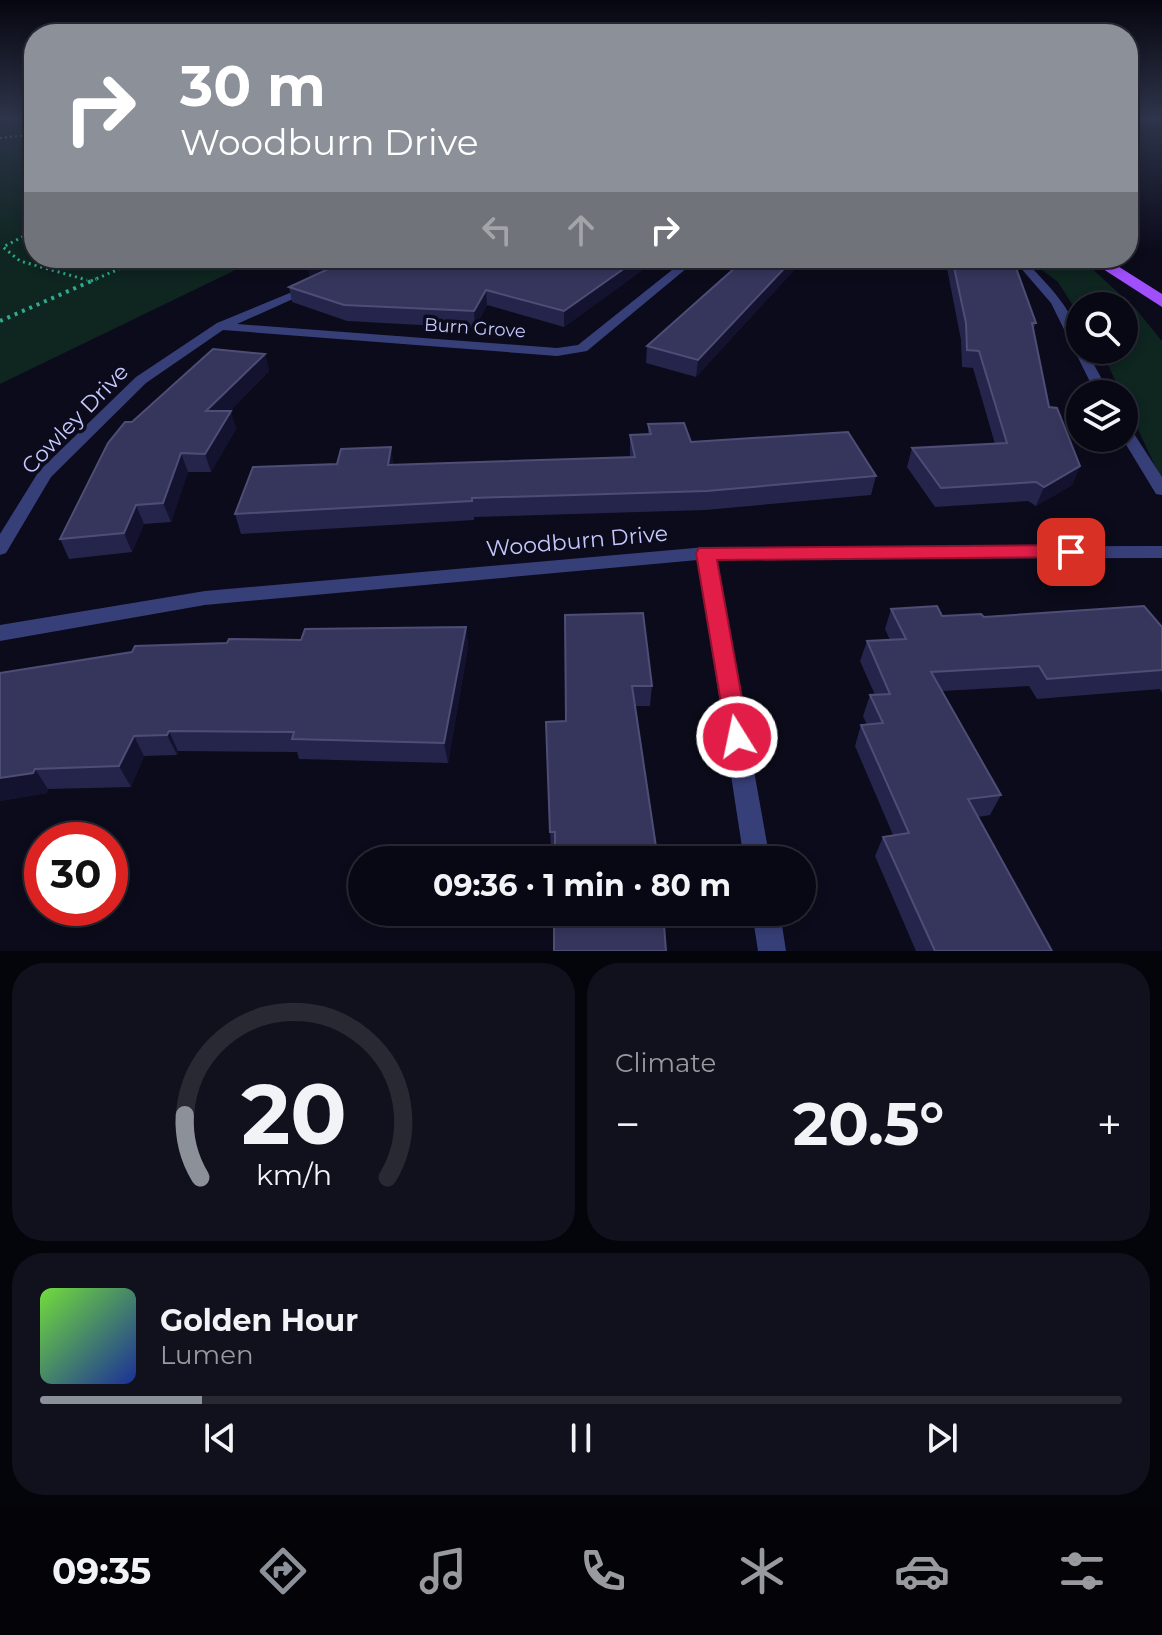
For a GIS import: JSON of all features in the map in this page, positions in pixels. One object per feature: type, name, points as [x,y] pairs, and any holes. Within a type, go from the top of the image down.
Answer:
[{"type":"main road","points":[[1109,268],[1162,302]]},
{"type":"street","name":"Burn Grove","points":[[221,326],[557,352],[582,348],[682,268]]},
{"type":"street","points":[[1026,268],[1056,302],[1066,322]]},
{"type":"street","name":"Cowley Drive","points":[[0,549],[45,474],[141,380],[221,326],[320,283]]},
{"type":"street","points":[[1138,451],[1162,490]]},
{"type":"street","name":"Woodburn Drive","points":[[0,633],[205,598],[706,553],[1162,552]]},
{"type":"street","points":[[706,553],[755,846]]},
{"type":"street","points":[[768,926],[772,951]]},
{"type":"path","points":[[24,236],[3,247],[24,262]]},
{"type":"path","points":[[44,268],[88,281]]},
{"type":"path","points":[[0,321],[120,268]]},
{"type":"green space","points":[[0,162],[24,162],[24,268],[239,268],[0,384]]},
{"type":"green space","points":[[1039,268],[1091,268],[1117,292],[1066,292],[1066,295],[1058,282]]},
{"type":"green space","points":[[1138,311],[1162,341],[1162,481],[1138,429],[1138,380],[1115,380],[1108,364],[1138,364]]},
{"type":"building","points":[[330,268],[625,268],[564,311],[486,290],[474,311],[344,305],[289,287]]},
{"type":"building","points":[[735,268],[785,268],[698,360],[647,346]]},
{"type":"building","points":[[954,268],[1016,268],[1036,323],[1032,323],[1049,407],[1057,408],[1066,431],[1066,452],[1074,452],[1080,466],[1044,487],[1036,482],[941,488],[912,448],[1007,443],[979,351],[967,350],[966,323]]},
{"type":"building","points":[[213,349],[265,354],[206,411],[231,411],[205,454],[181,453],[163,503],[136,505],[124,533],[60,539],[108,443],[125,422],[132,422]]},
{"type":"building","points":[[684,423],[691,442],[848,432],[876,476],[707,491],[472,498],[472,501],[235,514],[253,467],[337,464],[341,449],[391,447],[388,465],[635,457],[630,435],[651,434],[648,424]]},
{"type":"building","points":[[937,606],[942,616],[981,614],[984,617],[1144,606],[1162,627],[1162,670],[1047,679],[1039,666],[931,672],[1001,795],[968,799],[1052,951],[935,951],[883,837],[909,833],[861,725],[883,723],[870,695],[890,694],[867,641],[906,639],[891,609]]},
{"type":"building","points":[[643,613],[652,686],[632,686],[656,846],[555,846],[555,832],[550,832],[546,722],[566,721],[565,615]]},
{"type":"building","points":[[466,627],[444,743],[292,739],[294,732],[169,731],[167,735],[134,736],[119,766],[35,769],[33,773],[0,778],[0,673],[132,652],[135,646],[227,643],[229,639],[301,640],[305,629]]},
{"type":"building","points":[[554,926],[664,926],[666,951],[554,951]]},
{"type":"route","points":[[737,737],[706,553],[1071,552]]}]
